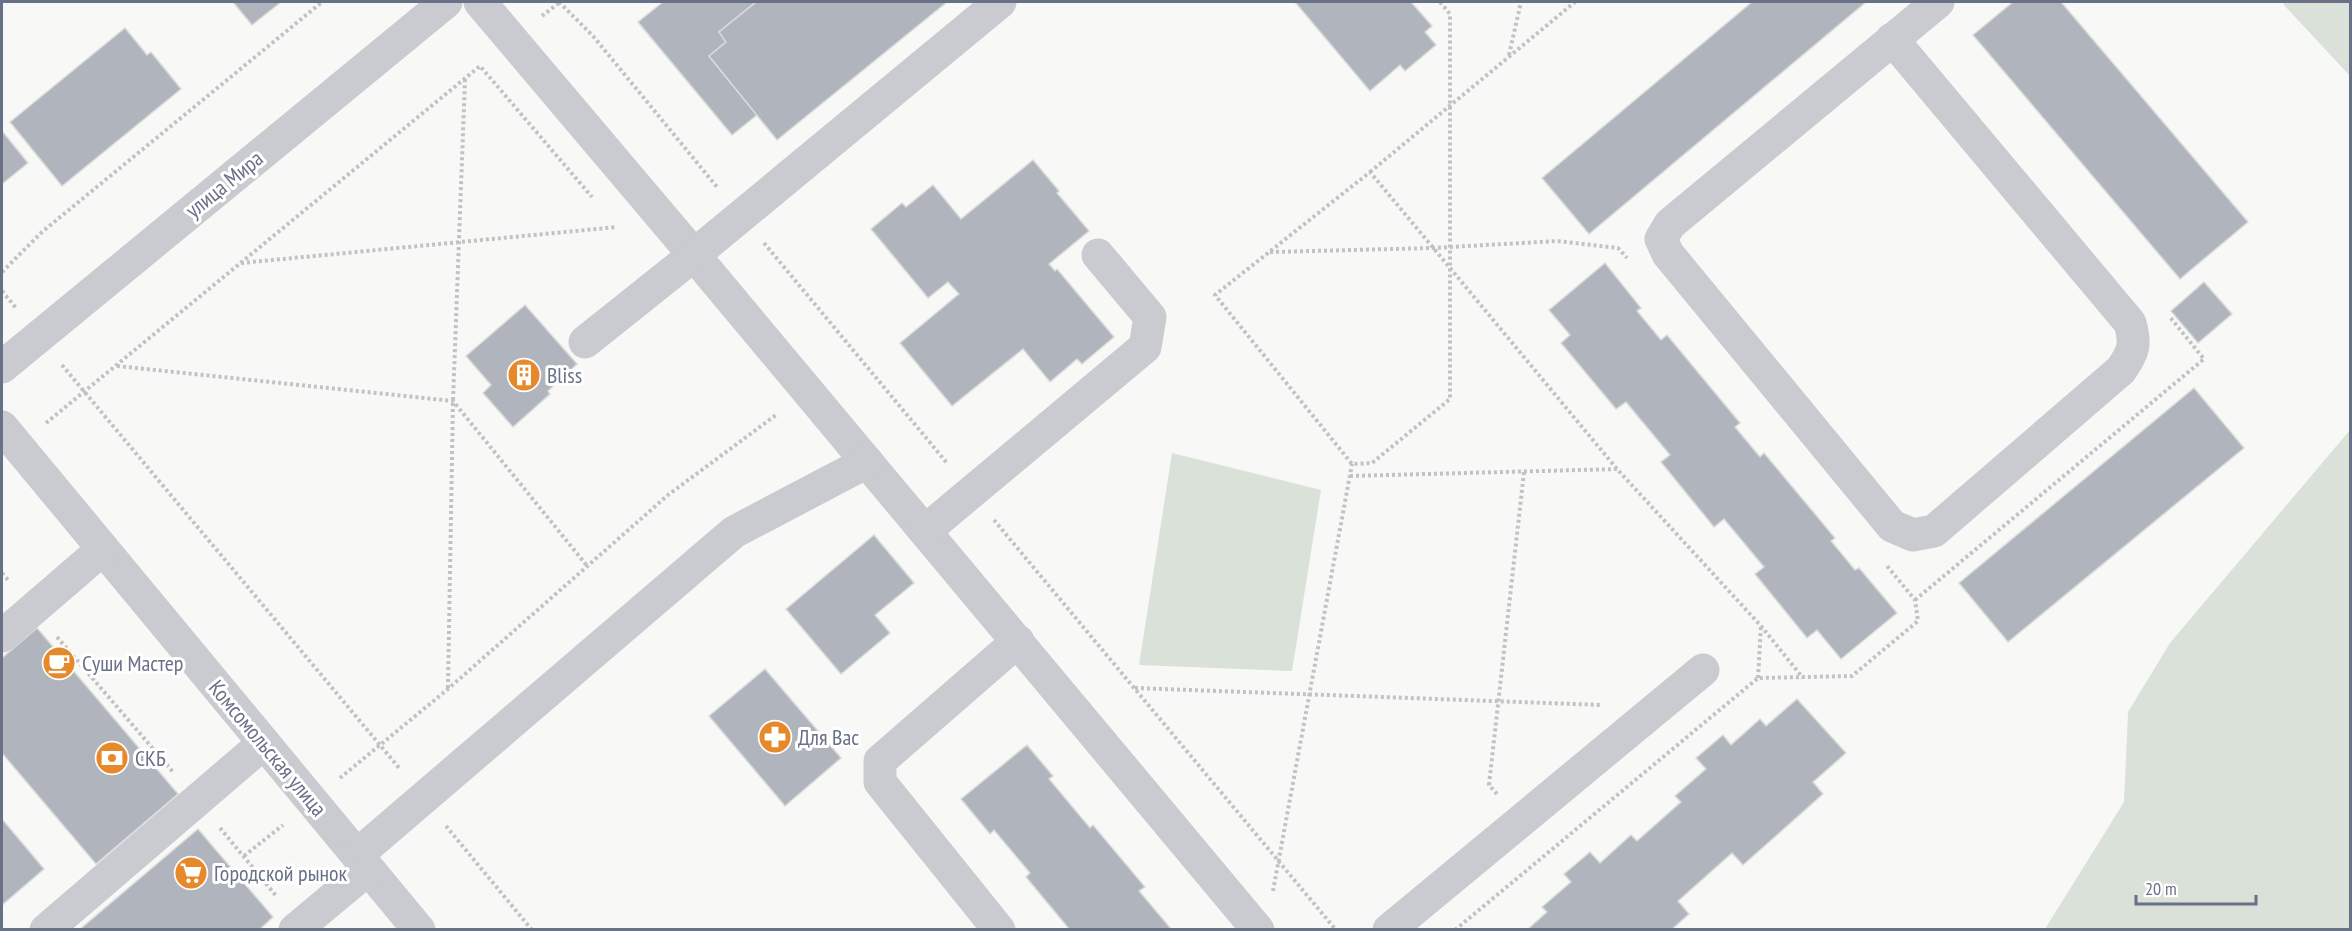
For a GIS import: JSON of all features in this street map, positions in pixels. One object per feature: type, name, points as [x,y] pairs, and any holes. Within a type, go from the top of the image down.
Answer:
[{"type":"street","name":"улица Мира","points":[[2,367],[446,2]]},
{"type":"street","points":[[480,2],[926,531],[1257,930]]},
{"type":"street","points":[[585,342],[1000,2]]},
{"type":"street","points":[[1892,39],[2130,323],[2134,338],[2132,354],[2121,370],[1934,531],[1913,535],[1892,526],[1668,254],[1661,239],[1670,224],[1892,39],[1938,2]]},
{"type":"street","points":[[926,531],[1145,347],[1150,317],[1098,255]]},
{"type":"street","name":"Комсомольская улица","points":[[2,427],[419,930]]},
{"type":"street","points":[[298,927],[423,798],[734,532],[867,462]]},
{"type":"street","points":[[2,636],[103,549]]},
{"type":"street","points":[[999,930],[880,782],[880,761],[1018,641]]},
{"type":"street","points":[[1389,930],[1703,670]]},
{"type":"street","points":[[46,930],[264,743]]},
{"type":"path","points":[[2,272],[42,231],[322,2]]},
{"type":"path","points":[[1352,464],[1372,463],[1450,399],[1450,14],[1440,2]]},
{"type":"path","points":[[1509,56],[1521,2]]},
{"type":"path","points":[[1272,895],[1352,464],[1215,295],[1370,172],[1575,2]]},
{"type":"path","points":[[85,392],[480,66],[594,200]]},
{"type":"path","points":[[448,688],[453,401],[465,79]]},
{"type":"path","points":[[1370,172],[1617,469],[1761,626],[1803,678]]},
{"type":"path","points":[[609,218],[624,236]]},
{"type":"path","points":[[241,263],[617,227]]},
{"type":"path","points":[[1618,248],[1627,240]]},
{"type":"path","points":[[1270,252],[1433,248],[1557,241],[1618,248],[1633,266]]},
{"type":"path","points":[[2,291],[532,930]]},
{"type":"path","points":[[1915,600],[2204,359],[2167,314]]},
{"type":"path","points":[[117,366],[453,401],[588,567]]},
{"type":"path","points":[[380,745],[588,567],[668,495],[776,414],[783,423]]},
{"type":"path","points":[[1350,476],[1617,469]]},
{"type":"path","points":[[1524,472],[1489,785],[1546,854]]},
{"type":"path","points":[[1455,930],[1758,678],[1852,676],[1918,621],[1915,600],[1885,564]]},
{"type":"path","points":[[2,573],[197,801],[298,927]]},
{"type":"path","points":[[1758,678],[1761,626]]},
{"type":"path","points":[[1135,688],[1603,705]]},
{"type":"path","points":[[1708,709],[1720,709]]},
{"type":"shaded area","points":[[2283,2],[2350,2],[2350,76],[2284,5]]},
{"type":"shaded area","points":[[2350,430],[2350,929],[2045,929],[2124,802],[2128,712],[2170,643]]},
{"type":"shaded area","points":[[1172,453],[1321,490],[1292,671],[1139,665]]},
{"type":"building","points":[[233,2],[281,2],[252,25]]},
{"type":"building","points":[[663,2],[756,2],[719,32],[726,42],[709,56],[757,115],[732,135],[638,22]]},
{"type":"building","points":[[756,2],[947,2],[777,140],[709,56],[726,42],[719,32]]},
{"type":"building","points":[[1295,2],[1411,2],[1432,26],[1425,32],[1436,45],[1405,71],[1400,65],[1370,91]]},
{"type":"building","points":[[1752,2],[1866,2],[1589,234],[1542,178]]},
{"type":"building","points":[[2013,2],[2061,2],[2248,222],[2180,279],[1973,35]]},
{"type":"building","points":[[125,28],[147,55],[151,52],[181,89],[62,186],[10,122]]},
{"type":"building","points":[[2,131],[28,163],[2,184]]},
{"type":"building","points":[[1033,160],[1089,231],[1049,264],[1055,271],[1057,269],[1114,337],[1082,364],[1077,359],[1050,382],[1023,349],[952,406],[900,343],[959,294],[948,282],[928,298],[871,229],[902,203],[906,207],[933,185],[961,219]]},
{"type":"building","points":[[1605,263],[1641,308],[1637,311],[1661,340],[1667,335],[1740,423],[1735,427],[1760,457],[1764,453],[1835,538],[1831,541],[1855,570],[1859,568],[1897,613],[1841,659],[1817,630],[1807,638],[1755,574],[1764,567],[1724,519],[1714,527],[1661,462],[1670,455],[1626,402],[1616,409],[1561,343],[1570,335],[1549,310]]},
{"type":"building","points":[[2204,282],[2232,314],[2198,343],[2171,311]]},
{"type":"building","name":"Bliss","points":[[525,305],[577,364],[548,391],[550,394],[513,427],[483,393],[491,385],[466,356]]},
{"type":"building","points":[[2194,388],[2244,448],[2008,642],[1959,583]]},
{"type":"building","points":[[874,535],[914,583],[875,615],[890,633],[841,674],[786,609]]},
{"type":"building","points":[[37,628],[178,794],[96,864],[2,753],[2,658]]},
{"type":"building","name":"Для Вас","points":[[765,669],[841,758],[785,806],[709,716]]},
{"type":"building","points":[[1797,699],[1846,753],[1813,782],[1823,794],[1743,865],[1732,853],[1678,901],[1689,914],[1671,930],[1527,930],[1547,912],[1542,907],[1571,882],[1564,874],[1590,852],[1600,863],[1631,835],[1637,841],[1681,802],[1675,796],[1706,769],[1696,758],[1723,735],[1731,745],[1760,719],[1766,726]]},
{"type":"building","points":[[1027,745],[1053,776],[1049,779],[1090,828],[1093,825],[1145,887],[1139,891],[1172,930],[1070,930],[1026,877],[1030,873],[994,830],[990,834],[961,799]]},
{"type":"building","points":[[2,819],[44,869],[2,905]]},
{"type":"building","name":"Городской рынок","points":[[198,829],[273,917],[259,930],[79,930]]},
{"type":"place","name":"Bliss","points":[[524,375]]},
{"type":"place","name":"Суши Мастер","points":[[59,663]]},
{"type":"place","name":"Для Вас","points":[[775,737]]},
{"type":"place","name":"СКБ","points":[[112,758]]},
{"type":"place","name":"Городской рынок","points":[[191,873]]}]
